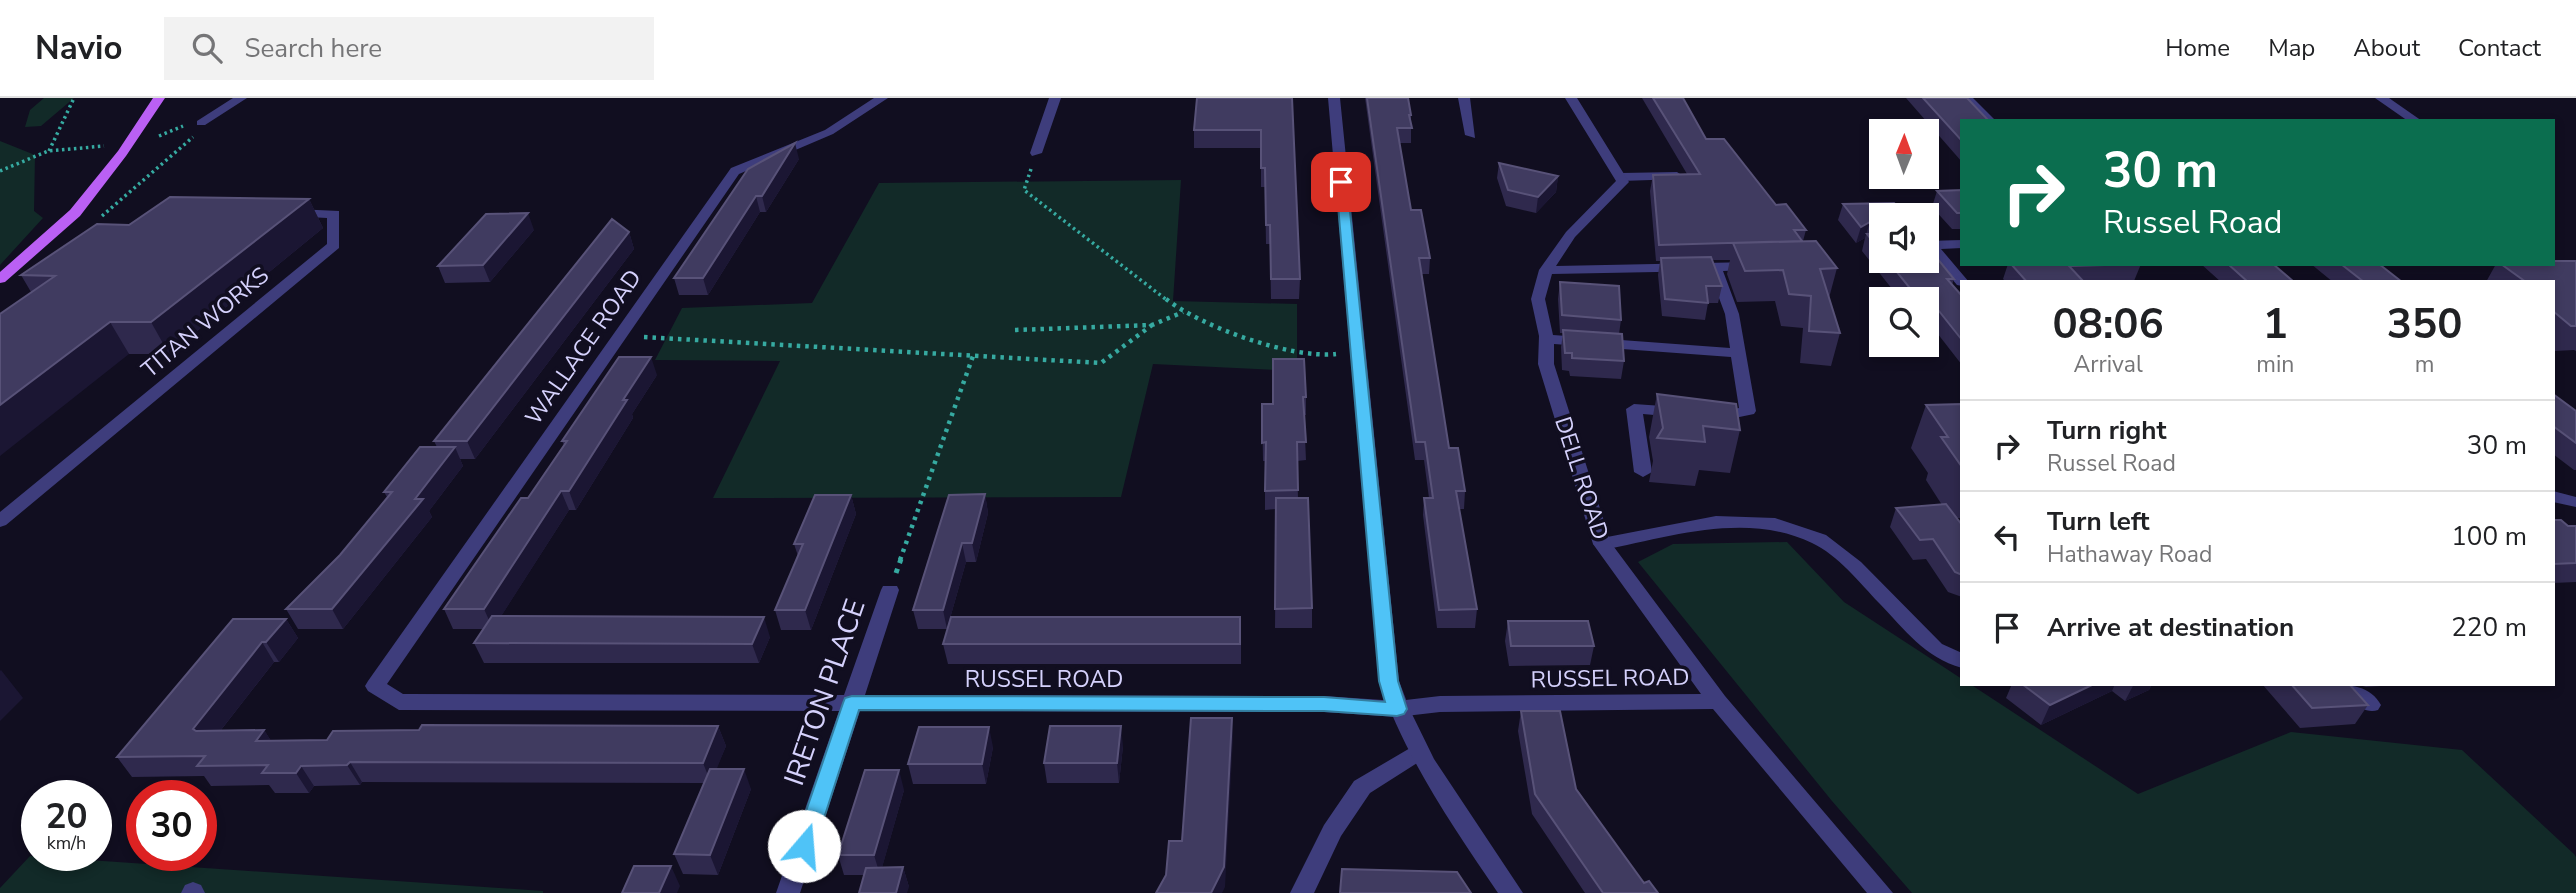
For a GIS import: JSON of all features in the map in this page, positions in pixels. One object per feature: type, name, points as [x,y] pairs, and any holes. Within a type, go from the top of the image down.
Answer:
[{"type":"main road","points":[[0,279],[75,213],[122,153],[159,98]]},
{"type":"street","points":[[201,123],[242,98]]},
{"type":"street","name":"WALLACE ROAD","points":[[375,685],[735,171],[829,132],[882,98]]},
{"type":"street","points":[[1036,153],[1055,98]]},
{"type":"street","points":[[1334,98],[1389,681],[1397,709],[1417,752],[1511,893]]},
{"type":"street","points":[[1464,98],[1471,135]]},
{"type":"street","points":[[1571,98],[1620,177],[1680,176]]},
{"type":"street","points":[[1967,98],[1988,119]]},
{"type":"street","points":[[2381,98],[2413,119]]},
{"type":"street","points":[[190,112],[218,113]]},
{"type":"street","name":"DELL ROAD","points":[[1620,177],[1623,182],[1596,208],[1546,270],[1538,300],[1546,339],[1546,364],[1602,544],[1718,701],[1881,893]]},
{"type":"street","name":"TITAN WORKS","points":[[0,521],[334,245],[334,214],[282,213]]},
{"type":"street","points":[[1939,245],[1960,244]]},
{"type":"street","points":[[1939,256],[1960,280]]},
{"type":"street","points":[[1546,270],[1769,266]]},
{"type":"street","points":[[1643,471],[1634,410],[1722,418],[1748,411],[1732,314],[1715,267]]},
{"type":"street","points":[[1546,339],[1738,353]]},
{"type":"street","points":[[2555,497],[2576,502]]},
{"type":"street","points":[[1602,544],[1716,522],[1775,524],[1819,539],[1854,566],[1935,649],[1960,659]]},
{"type":"street","name":"IRETON PLACE","points":[[788,893],[890,590]]},
{"type":"street","name":"RUSSEL ROAD","points":[[375,685],[399,702],[1310,704],[1397,709],[1440,704],[1718,701]]},
{"type":"street","points":[[2343,686],[2371,705]]},
{"type":"street","points":[[1302,893],[1332,831],[1362,787],[1417,752]]},
{"type":"path","points":[[48,151],[74,98]]},
{"type":"path","points":[[95,221],[209,123],[201,123]]},
{"type":"path","points":[[0,171],[48,151],[112,146]]},
{"type":"path","points":[[1036,153],[1024,190],[1183,312],[1261,343],[1318,356],[1358,352]]},
{"type":"path","points":[[618,335],[1101,363],[1152,325],[1183,312]]},
{"type":"path","points":[[1015,330],[1152,325]]},
{"type":"path","points":[[890,590],[973,356]]},
{"type":"green space","points":[[44,98],[74,98],[41,126],[25,127],[30,110]]},
{"type":"green space","points":[[0,141],[35,155],[34,211],[43,218],[0,265]]},
{"type":"green space","points":[[1181,180],[1173,301],[1297,304],[1297,371],[1153,364],[1121,497],[713,498],[780,361],[655,360],[682,308],[812,303],[879,183]]},
{"type":"green space","points":[[1787,542],[1844,602],[1960,678],[1960,686],[1973,686],[2138,794],[2291,732],[2462,750],[2574,854],[2576,893],[1912,893],[1832,801],[1638,562],[1673,544]]},
{"type":"green space","points":[[112,862],[126,863],[126,871],[217,871],[217,869],[543,893],[0,893],[0,888],[21,866],[21,871],[112,871]]},
{"type":"building","points":[[1197,98],[1292,98],[1300,279],[1271,279],[1270,225],[1266,225],[1261,130],[1194,130]]},
{"type":"building","points":[[1367,98],[1408,98],[1412,128],[1397,128],[1411,210],[1421,210],[1430,258],[1419,258],[1449,448],[1458,448],[1465,491],[1456,491],[1477,609],[1439,610],[1424,498],[1433,498],[1425,442],[1416,442]]},
{"type":"building","points":[[1653,98],[1683,98],[1706,139],[1724,139],[1776,205],[1786,204],[1806,230],[1794,230],[1802,241],[1659,245],[1653,175],[1700,174]]},
{"type":"building","points":[[1923,98],[1967,98],[1987,119],[1960,119],[1960,139]]},
{"type":"building","points":[[795,143],[762,196],[756,196],[703,278],[674,278],[748,169]]},
{"type":"building","points":[[1499,163],[1558,176],[1538,197],[1508,190]]},
{"type":"building","points":[[1960,190],[1960,213],[1957,213],[1937,191]]},
{"type":"building","points":[[170,197],[309,199],[151,322],[110,322],[0,405],[0,314],[55,276],[21,275],[97,224],[129,225]]},
{"type":"building","points":[[1869,203],[1869,223],[1861,227],[1843,204]]},
{"type":"building","points":[[528,213],[483,265],[438,266],[486,214]]},
{"type":"building","points":[[612,219],[629,232],[467,441],[434,441]]},
{"type":"building","points":[[1816,241],[1837,268],[1820,269],[1840,333],[1809,331],[1811,296],[1789,294],[1783,270],[1745,271],[1733,243]]},
{"type":"building","points":[[1711,257],[1722,286],[1706,286],[1708,303],[1665,299],[1661,258]]},
{"type":"building","points":[[1939,261],[1954,279],[1947,279],[1960,294],[1960,337],[1939,311],[1939,287],[1909,287],[1898,273],[1939,273]]},
{"type":"building","points":[[2555,261],[2576,261],[2576,326],[2571,326],[2555,313],[2555,280],[2523,280],[2504,266],[2555,266]]},
{"type":"building","points":[[2013,266],[2069,266],[2082,280],[2025,280]]},
{"type":"building","points":[[2230,266],[2275,266],[2292,280],[2246,280]]},
{"type":"building","points":[[2344,266],[2382,266],[2399,280],[2361,280]]},
{"type":"building","points":[[1560,282],[1619,286],[1621,320],[1562,315]]},
{"type":"building","points":[[1563,330],[1622,334],[1624,361],[1572,358],[1572,353],[1565,353]]},
{"type":"building","points":[[619,357],[651,357],[569,491],[561,491],[484,609],[444,609],[521,498],[528,498],[567,441],[562,441]]},
{"type":"building","points":[[1273,359],[1304,359],[1306,442],[1297,442],[1298,490],[1265,491],[1266,442],[1262,443],[1262,404],[1273,404]]},
{"type":"building","points":[[1657,394],[1736,404],[1740,430],[1703,426],[1705,442],[1657,438],[1663,428]]},
{"type":"building","points":[[2555,395],[2576,411],[2576,443],[2555,427]]},
{"type":"building","points":[[1960,404],[1960,464],[1941,437],[1948,437],[1926,405]]},
{"type":"building","points":[[420,447],[455,447],[415,499],[423,499],[332,609],[286,609],[340,555],[392,492],[384,492]]},
{"type":"building","points":[[985,494],[972,543],[962,543],[943,610],[913,610],[949,495]]},
{"type":"building","points":[[815,495],[851,495],[805,610],[775,610],[803,544],[794,544]]},
{"type":"building","points":[[1276,498],[1308,498],[1312,608],[1275,609]]},
{"type":"building","points":[[1946,504],[1960,522],[1960,574],[1955,572],[1933,539],[1920,540],[1896,508]]},
{"type":"building","points":[[2555,520],[2561,520],[2568,526],[2576,526],[2576,563],[2555,564]]},
{"type":"building","points":[[492,616],[764,617],[752,644],[474,643]]},
{"type":"building","points":[[951,617],[1240,617],[1240,644],[943,644]]},
{"type":"building","points":[[233,619],[286,619],[266,642],[262,642],[193,729],[196,731],[264,730],[256,741],[327,740],[333,731],[419,730],[422,725],[718,726],[703,763],[350,762],[347,765],[301,766],[296,773],[262,773],[268,765],[197,766],[205,756],[117,757]]},
{"type":"building","points":[[1508,621],[1588,621],[1594,646],[1511,646]]},
{"type":"building","points":[[2025,686],[2090,686],[2050,705]]},
{"type":"building","points":[[2293,686],[2351,686],[2368,705],[2312,708]]},
{"type":"building","points":[[1521,711],[1560,711],[1576,789],[1644,883],[1649,881],[1658,893],[1603,893],[1535,794]]},
{"type":"building","points":[[1191,718],[1232,718],[1224,867],[1211,893],[1156,893],[1166,875],[1169,841],[1182,841]]},
{"type":"building","points":[[1050,726],[1121,726],[1117,763],[1044,763]]},
{"type":"building","points":[[919,727],[989,727],[982,764],[908,764]]},
{"type":"building","points":[[710,769],[744,769],[710,855],[674,854]]},
{"type":"building","points":[[865,770],[899,770],[874,855],[838,855]]},
{"type":"building","points":[[634,866],[671,866],[659,893],[622,893]]},
{"type":"building","points":[[903,867],[896,893],[859,893],[866,868]]},
{"type":"building","points":[[1342,869],[1457,872],[1471,893],[1340,893]]},
{"type":"route","points":[[804,846],[852,703],[1324,704],[1397,709],[1389,681],[1341,182]]}]
